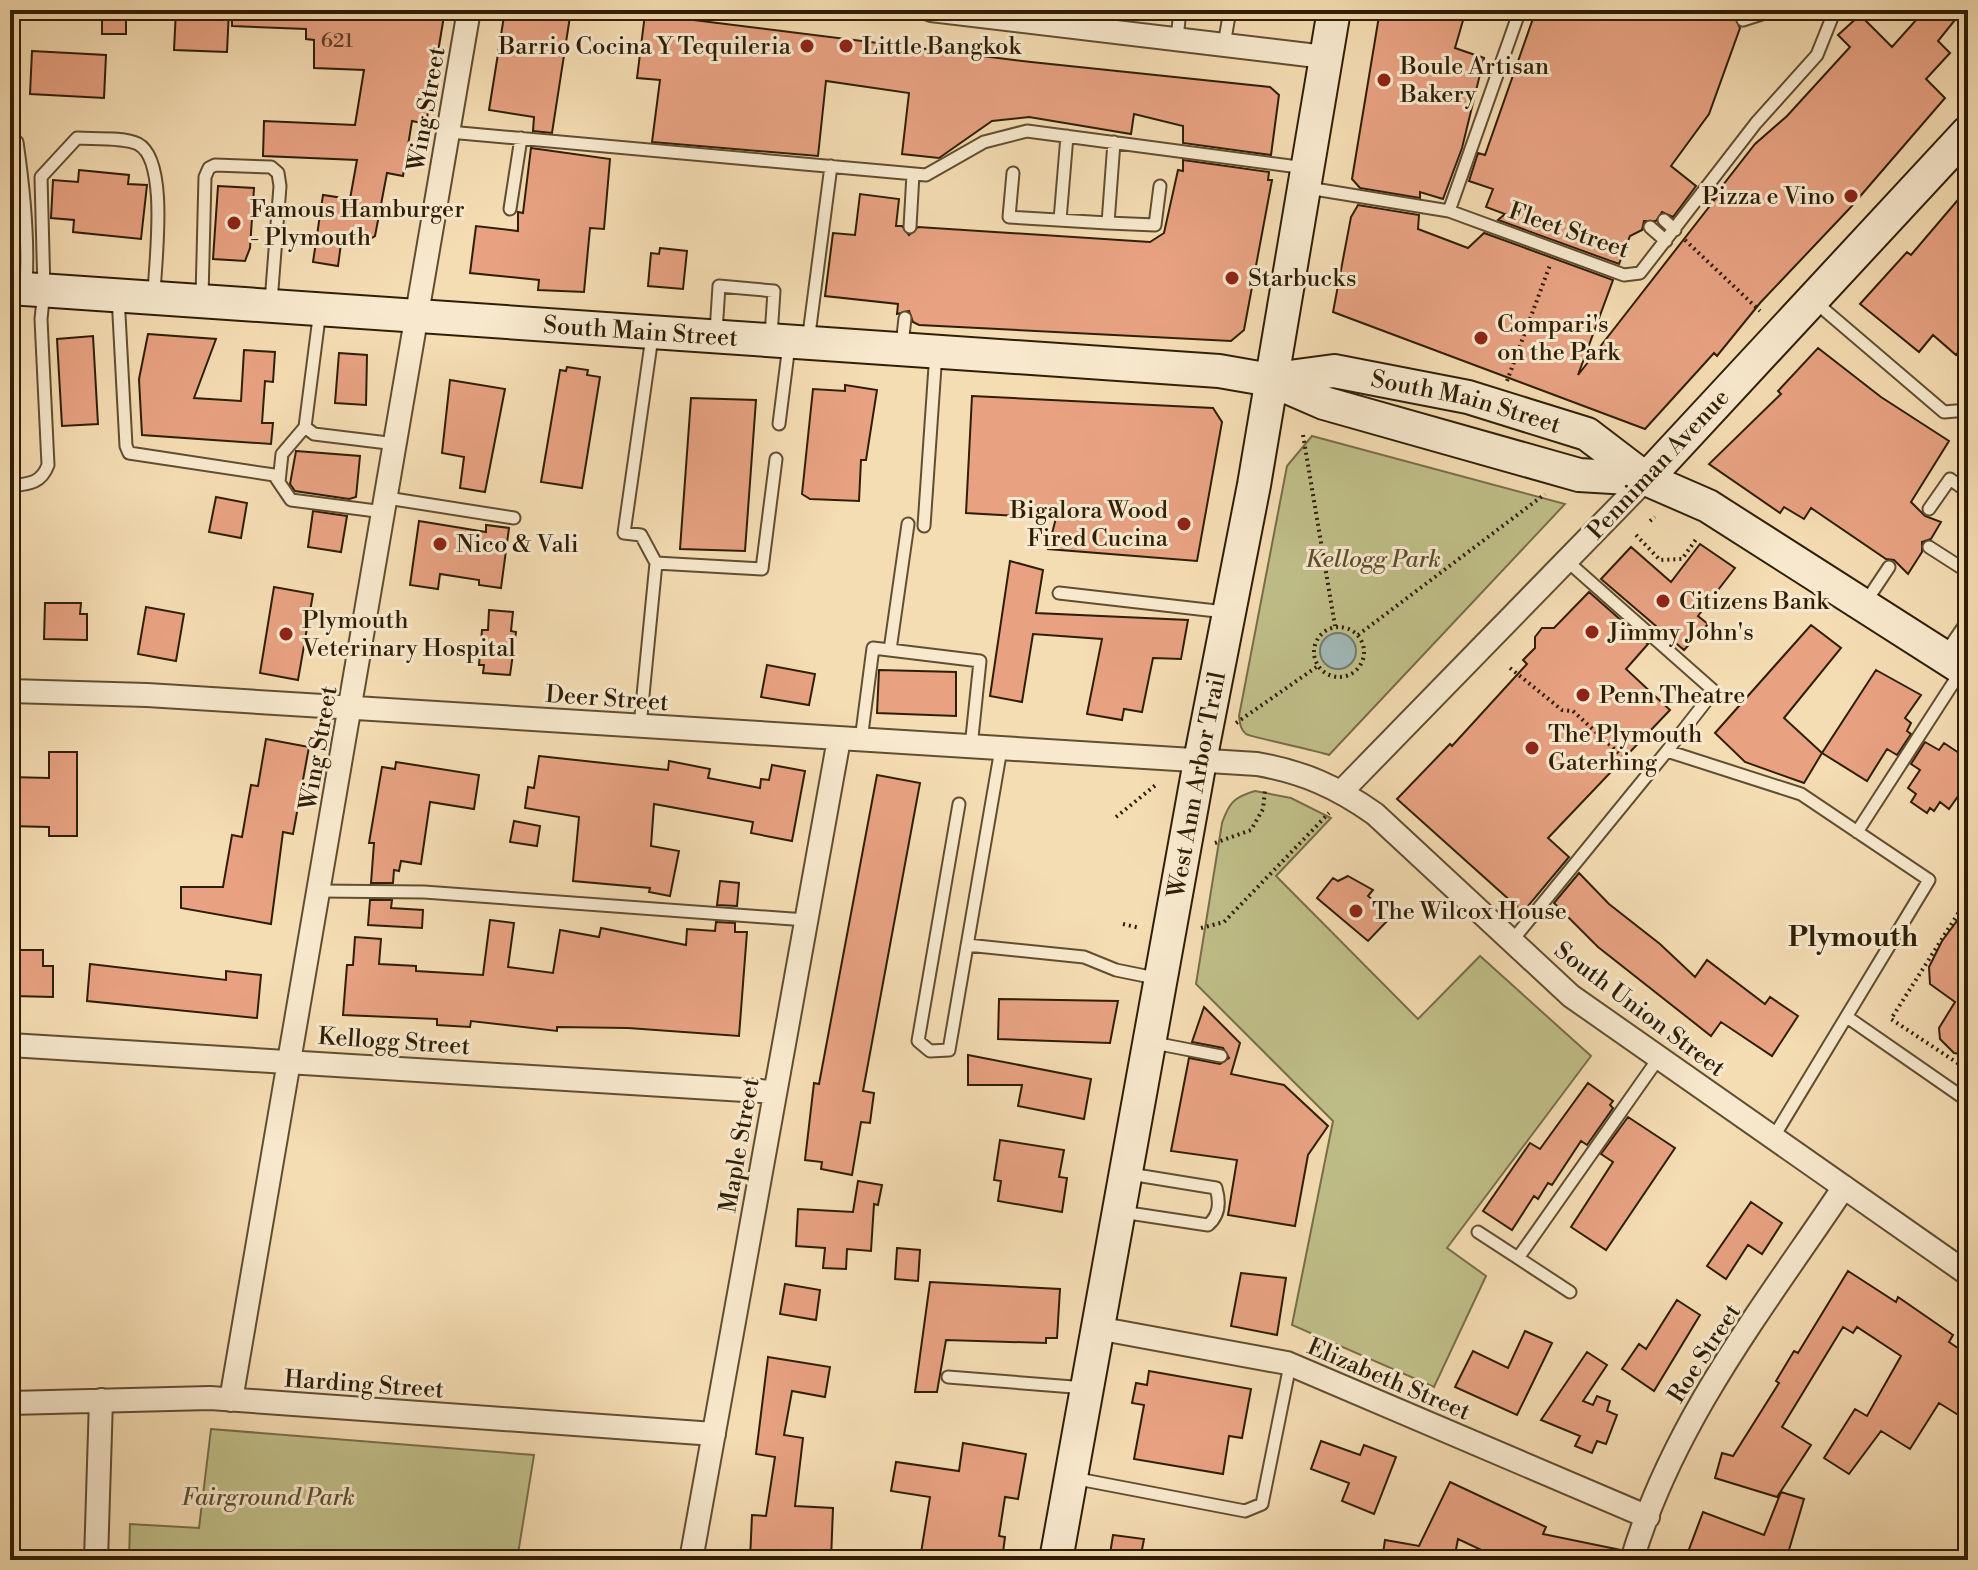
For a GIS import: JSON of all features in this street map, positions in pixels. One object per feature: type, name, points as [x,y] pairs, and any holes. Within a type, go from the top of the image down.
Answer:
[{"type":"main road","name":"West Ann Arbor Trail","points":[[1056,1560],[1271,380],[1334,10]]},
{"type":"main road","name":"Penniman Avenue","points":[[1646,479],[1968,132]]},
{"type":"main road","name":"South Main Street","points":[[27,290],[789,342],[903,333],[936,352],[1219,371],[1271,380],[1324,403],[1579,475],[1646,479]]},
{"type":"main road","name":"South Main Street","points":[[1271,380],[1334,371],[1468,397],[1587,434],[1646,479],[1708,506],[1960,667]]},
{"type":"street","name":"Wing Street","points":[[231,1400],[469,10]]},
{"type":"street","points":[[931,10],[1325,57]]},
{"type":"street","name":"Penniman Avenue","points":[[1342,791],[1646,479]]},
{"type":"street","points":[[1960,667],[1968,630]]},
{"type":"street","name":"Deer Street","points":[[10,691],[147,695],[1200,761]]},
{"type":"street","name":"Maple Street","points":[[691,1560],[806,920],[850,740]]},
{"type":"street","name":"South Union Street","points":[[1200,761],[1284,769],[1342,791],[1375,814],[1571,996],[1968,1274]]},
{"type":"street","name":"Kellogg Street","points":[[10,1045],[775,1092]]},
{"type":"street","name":"Roe Street","points":[[1632,1560],[1689,1423],[1844,1187]]},
{"type":"street","name":"Elizabeth Street","points":[[1097,1328],[1262,1356],[1290,1365],[1648,1517]]},
{"type":"street","points":[[96,1560],[101,1400]]},
{"type":"street","name":"Harding Street","points":[[10,1403],[231,1400],[714,1434]]},
{"type":"lane","points":[[1177,39],[1180,10]]},
{"type":"lane","points":[[1224,45],[1230,10]]},
{"type":"lane","points":[[1449,211],[1520,10]]},
{"type":"lane","points":[[1743,20],[1776,10],[1790,13],[1815,10]]},
{"type":"lane","name":"Fleet Street","points":[[913,174],[926,175],[984,142],[1027,131],[1114,142],[1305,177],[1449,211],[1631,275],[1646,268],[1756,123],[1817,55],[1835,10]]},
{"type":"lane","points":[[449,132],[913,174],[910,227]]},
{"type":"lane","points":[[1060,220],[1067,136]]},
{"type":"lane","points":[[27,290],[41,177],[77,138],[138,144],[152,158],[158,192],[154,298]]},
{"type":"lane","points":[[510,209],[521,138]]},
{"type":"lane","points":[[10,143],[17,142],[24,190],[27,290],[41,319],[48,465],[36,483],[10,486]]},
{"type":"lane","points":[[1108,223],[1114,142]]},
{"type":"lane","points":[[202,301],[205,177],[209,168],[215,165],[271,167],[278,173],[280,186],[271,307]]},
{"type":"lane","points":[[779,424],[789,342],[831,166]]},
{"type":"lane","points":[[1013,173],[1009,217],[1155,225],[1160,186]]},
{"type":"lane","points":[[1664,220],[1675,230]]},
{"type":"lane","points":[[1650,227],[1666,241]]},
{"type":"lane","points":[[715,336],[719,286],[774,291],[789,342]]},
{"type":"lane","points":[[118,296],[126,446],[129,453],[274,475],[291,500],[385,505],[514,518]]},
{"type":"lane","points":[[1814,301],[1944,412],[1968,410]]},
{"type":"lane","points":[[279,482],[282,454],[305,427],[320,310]]},
{"type":"lane","points":[[640,726],[656,563],[641,535],[624,533],[653,332]]},
{"type":"lane","points":[[924,526],[936,352]]},
{"type":"lane","points":[[305,427],[314,434],[396,444]]},
{"type":"lane","points":[[656,563],[762,569],[776,459]]},
{"type":"lane","points":[[1929,509],[1950,479],[1968,492]]},
{"type":"lane","points":[[890,650],[908,524]]},
{"type":"lane","points":[[1929,547],[1968,572]]},
{"type":"lane","points":[[1511,942],[1714,691],[1567,561]]},
{"type":"lane","points":[[1864,605],[1889,567]]},
{"type":"lane","points":[[1059,593],[1229,613]]},
{"type":"lane","points":[[850,740],[873,648],[980,661],[971,747]]},
{"type":"lane","points":[[1857,832],[1960,667]]},
{"type":"lane","points":[[959,804],[918,1041],[930,1051],[949,1050],[1001,749]]},
{"type":"lane","points":[[1667,751],[1801,794],[1929,880],[1773,1138]]},
{"type":"lane","points":[[319,891],[424,892],[806,920]]},
{"type":"lane","points":[[967,945],[1084,957],[1116,970],[1161,979]]},
{"type":"lane","points":[[1847,1017],[1968,1101]]},
{"type":"lane","points":[[1149,1042],[1221,1056]]},
{"type":"lane","points":[[1518,1258],[1658,1059]]},
{"type":"lane","points":[[1118,1212],[1208,1225],[1215,1220],[1220,1202],[1216,1188],[1125,1173]]},
{"type":"lane","points":[[1478,1232],[1570,1292]]},
{"type":"lane","points":[[1071,1477],[1245,1511],[1262,1504],[1290,1365]]},
{"type":"lane","points":[[948,1377],[1086,1388]]},
{"type":"path","points":[[1675,230],[1760,311]]},
{"type":"path","points":[[1505,391],[1555,250]]},
{"type":"path","points":[[1303,435],[1335,626]]},
{"type":"path","points":[[1358,635],[1545,494]]},
{"type":"path","points":[[1636,535],[1660,560],[1682,559],[1697,538]]},
{"type":"path","points":[[1335,626],[1347,628],[1358,635],[1364,652],[1356,670],[1337,677],[1318,666],[1314,654],[1316,641],[1323,631],[1335,626]]},
{"type":"path","points":[[1236,723],[1318,666]]},
{"type":"path","points":[[1510,668],[1562,710],[1573,711],[1646,777]]},
{"type":"path","points":[[1116,817],[1157,784]]},
{"type":"path","points":[[1215,843],[1251,830],[1263,809],[1265,790]]},
{"type":"path","points":[[1201,928],[1224,922],[1329,813]]},
{"type":"path","points":[[1968,898],[1891,1019],[1968,1070]]},
{"type":"path","points":[[1123,924],[1140,928]]},
{"type":"green space","name":"Kellogg Park","points":[[1312,436],[1565,504],[1329,755],[1246,734],[1241,728],[1239,716],[1287,466]]},
{"type":"green space","points":[[1255,791],[1291,798],[1331,818],[1276,876],[1418,1019],[1480,956],[1591,1056],[1447,1248],[1486,1276],[1434,1387],[1292,1325],[1333,1121],[1196,984],[1222,823],[1233,802]]},
{"type":"green space","name":"Fairground Park","points":[[211,1429],[534,1455],[517,1560],[129,1560],[130,1524],[199,1528]]},
{"type":"water","points":[[1338,633],[1351,638],[1356,651],[1351,664],[1338,669],[1325,664],[1320,651],[1325,638]]},
{"type":"building","points":[[102,10],[126,10],[126,34],[102,34]]},
{"type":"building","points":[[176,10],[229,10],[227,52],[174,50]]},
{"type":"building","points":[[232,10],[445,10],[426,124],[412,121],[403,176],[387,173],[375,236],[368,240],[342,236],[338,266],[313,262],[323,195],[350,199],[357,160],[263,156],[264,121],[355,125],[364,70],[314,68],[314,40],[306,39],[306,29],[232,26]]},
{"type":"building","points":[[505,10],[571,10],[552,133],[533,131],[534,117],[489,110]]},
{"type":"building","points":[[1380,10],[1466,10],[1455,48],[1484,58],[1462,148],[1443,199],[1420,192],[1420,198],[1360,188],[1352,179]]},
{"type":"building","points":[[1536,10],[1746,10],[1735,17],[1740,28],[1709,114],[1671,166],[1696,186],[1673,217],[1662,212],[1656,221],[1644,221],[1642,230],[1630,236],[1619,264],[1498,220],[1505,214],[1486,207],[1493,189],[1469,181],[1478,153],[1485,155]]},
{"type":"building","points":[[1925,10],[1963,10],[1938,41],[1950,53],[1926,79],[1945,98],[1850,208],[1760,303],[1717,356],[1714,353],[1645,429],[1333,312],[1351,217],[1358,205],[1419,215],[1418,229],[1468,248],[1484,233],[1613,280],[1578,375],[1716,198],[1705,202],[1710,197],[1712,199],[1755,144],[1787,116],[1850,47],[1838,35],[1860,15],[1892,47]]},
{"type":"building","points":[[645,14],[1031,62],[1270,87],[1279,95],[1271,155],[1183,143],[1183,126],[1134,114],[1131,134],[1029,117],[992,121],[939,158],[902,154],[909,93],[826,81],[818,156],[652,142],[660,80],[637,78]]},
{"type":"building","points":[[32,51],[106,55],[104,98],[30,94]]},
{"type":"building","points":[[531,148],[610,159],[604,229],[590,228],[584,292],[538,290],[539,280],[470,273],[476,226],[518,231],[518,212],[523,213]]},
{"type":"building","points":[[1183,160],[1269,172],[1268,180],[1272,180],[1244,330],[1231,341],[919,325],[913,322],[909,311],[897,314],[898,304],[825,296],[833,233],[855,235],[860,194],[899,199],[896,226],[902,226],[909,235],[918,227],[1150,242],[1164,233],[1178,170],[1183,171]]},
{"type":"building","points":[[79,170],[129,175],[128,184],[147,185],[141,239],[73,232],[74,220],[51,218],[53,180],[78,182]]},
{"type":"building","name":"Famous Hamburger - Plymouth","points":[[218,186],[254,188],[250,248],[245,261],[213,259]]},
{"type":"building","points":[[1968,188],[1968,341],[1956,355],[1933,335],[1919,352],[1860,304],[1907,252],[1911,255]]},
{"type":"building","points":[[660,248],[687,251],[683,289],[648,286],[651,253],[659,254]]},
{"type":"building","points":[[148,334],[216,339],[194,398],[241,401],[244,350],[275,352],[273,382],[265,381],[262,423],[273,423],[271,444],[142,435],[139,379]]},
{"type":"building","points":[[93,336],[98,424],[62,426],[57,339]]},
{"type":"building","points":[[1818,348],[1881,397],[1949,441],[1911,502],[1925,516],[1941,522],[1931,539],[1922,542],[1922,552],[1908,574],[1894,560],[1886,559],[1811,508],[1804,519],[1784,507],[1780,513],[1709,464],[1781,394],[1778,391]]},
{"type":"building","points":[[339,353],[367,355],[366,405],[335,403]]},
{"type":"building","points":[[567,367],[588,370],[587,375],[600,377],[582,488],[541,482],[560,370],[566,371]]},
{"type":"building","points":[[450,380],[505,389],[485,492],[460,488],[464,457],[442,453]]},
{"type":"building","points":[[845,385],[877,390],[866,460],[861,460],[859,501],[810,499],[802,494],[813,389],[845,391]]},
{"type":"building","points":[[972,396],[1213,408],[1222,422],[1197,561],[1048,549],[1056,518],[966,513]]},
{"type":"building","points":[[691,398],[756,400],[745,551],[680,549]]},
{"type":"building","points":[[296,451],[360,456],[356,497],[349,499],[295,491],[290,484]]},
{"type":"building","points":[[216,497],[247,503],[241,538],[209,532]]},
{"type":"building","points":[[313,511],[347,516],[341,552],[308,547]]},
{"type":"building","points":[[419,521],[486,532],[486,525],[509,528],[501,588],[479,585],[479,580],[440,574],[438,589],[410,585]]},
{"type":"building","points":[[1700,544],[1735,568],[1698,616],[1708,624],[1684,650],[1601,579],[1631,547],[1671,582]]},
{"type":"building","points":[[1010,561],[1043,570],[1036,613],[1188,620],[1181,659],[1153,658],[1142,712],[1124,709],[1122,720],[1087,714],[1102,639],[1033,634],[1022,702],[990,696]]},
{"type":"building","name":"Plymouth Veterinary Hospital","points":[[274,587],[313,594],[298,680],[260,673]]},
{"type":"building","points":[[1589,592],[1648,644],[1626,669],[1670,710],[1548,838],[1569,857],[1523,912],[1397,799],[1450,744],[1452,746],[1527,664],[1523,660],[1535,648],[1535,637],[1542,628],[1554,628]]},
{"type":"building","points":[[45,603],[81,603],[80,614],[87,614],[87,640],[44,639]]},
{"type":"building","points":[[146,607],[184,614],[176,661],[138,654]]},
{"type":"building","points":[[489,610],[513,612],[511,631],[516,632],[510,675],[483,673],[484,665],[479,665],[482,630],[488,630]]},
{"type":"building","points":[[1811,625],[1841,648],[1784,718],[1822,753],[1804,783],[1745,762],[1715,733]]},
{"type":"building","points":[[767,665],[815,674],[809,705],[761,697]]},
{"type":"building","points":[[879,670],[956,672],[956,716],[877,713]]},
{"type":"building","points":[[1876,670],[1921,695],[1905,718],[1911,723],[1907,731],[1911,734],[1897,755],[1887,749],[1867,781],[1822,753]]},
{"type":"building","points":[[266,739],[309,747],[293,834],[283,832],[271,924],[181,908],[181,887],[223,887],[232,835],[242,837],[251,785],[258,786]]},
{"type":"building","points":[[1925,742],[1939,750],[1944,743],[1968,759],[1968,782],[1949,809],[1940,802],[1934,811],[1930,808],[1927,813],[1911,802],[1916,794],[1908,788],[1920,770],[1911,764]]},
{"type":"building","points":[[49,752],[77,752],[77,836],[49,836],[49,827],[10,826],[10,777],[49,778]]},
{"type":"building","points":[[539,756],[668,770],[669,761],[710,769],[708,778],[760,788],[761,779],[769,780],[772,765],[805,771],[792,841],[751,833],[753,822],[654,804],[651,846],[679,851],[670,896],[649,892],[650,888],[573,881],[579,817],[525,808],[528,787],[534,788]]},
{"type":"building","points":[[396,762],[479,775],[474,809],[430,802],[421,864],[401,861],[399,871],[394,870],[393,883],[371,883],[374,843],[369,843],[382,767],[395,769]]},
{"type":"building","points":[[877,775],[920,783],[863,1091],[874,1093],[870,1123],[861,1122],[852,1175],[821,1169],[822,1162],[805,1160],[814,1083],[819,1084]]},
{"type":"building","points":[[514,821],[540,826],[537,846],[510,842]]},
{"type":"building","points":[[1579,873],[1609,904],[1660,944],[1695,977],[1707,960],[1765,1004],[1770,997],[1798,1016],[1772,1056],[1721,1022],[1711,1036],[1598,947],[1554,903]]},
{"type":"building","name":"The Wilcox House","points":[[1348,876],[1373,890],[1368,896],[1382,908],[1379,913],[1388,920],[1368,941],[1317,898],[1333,878],[1338,881]]},
{"type":"building","points":[[720,881],[739,883],[737,906],[717,905]]},
{"type":"building","points":[[370,900],[392,900],[391,908],[423,910],[422,928],[368,925]]},
{"type":"building","points":[[1968,906],[1968,1055],[1954,1053],[1940,1039],[1939,1028],[1955,1002],[1930,984],[1929,967],[1942,941]]},
{"type":"building","points":[[490,920],[514,923],[508,967],[553,973],[560,930],[599,937],[601,928],[686,945],[687,929],[715,931],[716,922],[735,923],[735,932],[747,932],[739,1036],[628,1028],[557,1027],[557,1031],[471,1021],[470,1027],[437,1025],[437,1019],[343,1015],[347,965],[353,965],[355,937],[381,939],[379,964],[416,966],[416,971],[483,975]]},
{"type":"building","points":[[14,950],[43,950],[43,966],[53,966],[53,997],[13,996]]},
{"type":"building","points":[[90,964],[226,980],[226,971],[261,975],[257,1018],[87,1001]]},
{"type":"building","points":[[999,999],[1118,1001],[1110,1043],[998,1039]]},
{"type":"building","points":[[1204,1007],[1240,1043],[1231,1074],[1284,1085],[1328,1126],[1308,1155],[1295,1226],[1228,1215],[1237,1160],[1171,1151],[1189,1058],[1220,1064],[1229,1058],[1223,1048],[1192,1042]]},
{"type":"building","points":[[968,1055],[1091,1079],[1084,1119],[1018,1106],[1022,1085],[968,1085]]},
{"type":"building","points":[[1588,1083],[1613,1101],[1610,1105],[1613,1108],[1587,1145],[1581,1141],[1552,1185],[1548,1183],[1538,1199],[1534,1196],[1512,1230],[1483,1211],[1530,1143],[1540,1149]]},
{"type":"building","points":[[1628,1117],[1675,1148],[1606,1250],[1571,1227],[1613,1162],[1601,1154]]},
{"type":"building","points":[[1000,1140],[1064,1150],[1059,1177],[1067,1178],[1062,1212],[998,1201],[1001,1181],[994,1180]]},
{"type":"building","points":[[858,1181],[882,1185],[878,1205],[874,1204],[871,1251],[847,1249],[846,1269],[823,1268],[825,1248],[796,1246],[798,1209],[853,1212]]},
{"type":"building","points":[[1751,1202],[1782,1223],[1762,1254],[1748,1245],[1726,1279],[1707,1266]]},
{"type":"building","points":[[897,1248],[920,1250],[918,1281],[895,1279]]},
{"type":"building","points":[[1848,1271],[1896,1302],[1898,1297],[1953,1335],[1949,1342],[1968,1355],[1968,1421],[1939,1403],[1910,1449],[1881,1431],[1849,1474],[1824,1458],[1855,1409],[1867,1416],[1901,1356],[1857,1327],[1853,1333],[1843,1327],[1782,1427],[1811,1445],[1777,1497],[1715,1478],[1722,1453],[1733,1456],[1779,1383],[1776,1381],[1794,1351],[1798,1353]]},
{"type":"building","points":[[1241,1273],[1286,1278],[1277,1335],[1231,1326]]},
{"type":"building","points":[[930,1282],[1060,1289],[1057,1338],[1046,1338],[1046,1343],[946,1340],[937,1392],[915,1392]]},
{"type":"building","points":[[785,1284],[820,1290],[816,1320],[780,1314]]},
{"type":"building","points":[[1677,1300],[1700,1315],[1654,1391],[1622,1369],[1639,1344],[1646,1349]]},
{"type":"building","points":[[1525,1331],[1552,1343],[1517,1415],[1455,1387],[1473,1351],[1508,1368]]},
{"type":"building","points":[[1587,1352],[1607,1365],[1583,1401],[1593,1405],[1597,1396],[1610,1401],[1607,1411],[1617,1415],[1606,1444],[1597,1441],[1592,1453],[1575,1446],[1580,1436],[1541,1420]]},
{"type":"building","points":[[768,1357],[830,1367],[825,1397],[792,1391],[784,1435],[803,1438],[795,1506],[833,1508],[831,1560],[750,1560],[752,1515],[766,1516],[775,1457],[756,1454]]},
{"type":"building","points":[[1149,1371],[1251,1389],[1242,1438],[1229,1436],[1223,1474],[1134,1459],[1144,1405],[1132,1403],[1136,1383],[1147,1385]]},
{"type":"building","points":[[1321,1441],[1360,1455],[1364,1445],[1396,1457],[1374,1514],[1342,1501],[1349,1483],[1311,1469]]},
{"type":"building","points":[[963,1443],[1026,1454],[1018,1499],[1005,1497],[999,1536],[1005,1537],[1002,1560],[961,1560],[921,1553],[930,1497],[891,1491],[896,1462],[959,1471]]},
{"type":"building","points":[[1450,1482],[1546,1527],[1543,1534],[1621,1550],[1618,1560],[1515,1560],[1496,1551],[1494,1556],[1458,1539],[1454,1560],[1382,1560],[1385,1540],[1419,1546]]},
{"type":"building","points":[[1781,1492],[1804,1499],[1786,1560],[1685,1560],[1703,1512],[1764,1535]]},
{"type":"building","points":[[1113,1535],[1144,1539],[1140,1560],[1109,1560]]},
{"type":"place","name":"Barrio Cocina Y Tequileria","points":[[807,46]]},
{"type":"place","name":"Little Bangkok","points":[[846,46]]},
{"type":"place","name":"Boule Artisan Bakery","points":[[1384,80]]},
{"type":"place","name":"Pizza e Vino","points":[[1851,196]]},
{"type":"place","name":"Famous Hamburger - Plymouth","points":[[234,223]]},
{"type":"place","name":"Starbucks","points":[[1232,278]]},
{"type":"place","name":"Compari's on the Park","points":[[1481,338]]},
{"type":"place","name":"Bigalora Wood Fired Cucina","points":[[1184,524]]},
{"type":"place","name":"Nico & Vali","points":[[440,544]]},
{"type":"place","name":"Citizens Bank","points":[[1663,601]]},
{"type":"place","name":"Jimmy John's","points":[[1592,632]]},
{"type":"place","name":"Plymouth Veterinary Hospital","points":[[286,634]]},
{"type":"place","name":"Penn Theatre","points":[[1583,695]]},
{"type":"place","name":"The Plymouth Gaterhing","points":[[1532,748]]},
{"type":"place","name":"The Wilcox House","points":[[1356,911]]},
{"type":"district","name":"Plymouth","points":[[1853,936]]}]
